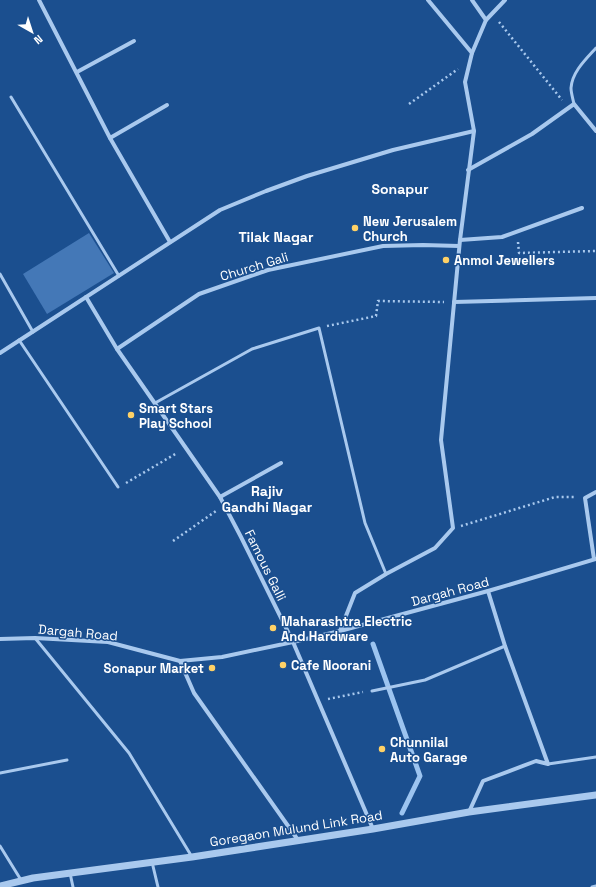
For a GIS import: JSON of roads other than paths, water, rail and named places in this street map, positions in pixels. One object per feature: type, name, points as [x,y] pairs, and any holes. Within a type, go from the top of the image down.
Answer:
[{"type":"street","points":[[41,0],[110,138],[170,242]]},
{"type":"street","points":[[428,0],[472,53]]},
{"type":"street","points":[[472,0],[486,20]]},
{"type":"street","points":[[340,631],[355,593],[386,574],[435,548],[453,528],[441,440],[459,246],[474,131],[465,82],[472,53],[486,20],[505,0]]},
{"type":"street","points":[[77,72],[134,41]]},
{"type":"street","points":[[468,170],[532,134],[574,104],[596,131]]},
{"type":"street","points":[[110,138],[167,105]]},
{"type":"street","points":[[0,353],[220,210],[307,176],[394,150],[474,131]]},
{"type":"street","points":[[460,240],[502,237],[582,208]]},
{"type":"street","name":"Church Gali","points":[[117,349],[199,294],[268,270],[383,246],[459,246]]},
{"type":"street","name":"Famous Galli","points":[[86,297],[117,349],[220,497],[293,642],[373,829]]},
{"type":"street","points":[[454,302],[596,298]]},
{"type":"street","points":[[220,497],[281,463]]},
{"type":"street","points":[[595,559],[585,498],[596,492]]},
{"type":"street","name":"Dargah Road","points":[[0,639],[35,638],[108,642],[180,661],[222,657],[340,631],[488,591],[595,559]]},
{"type":"street","points":[[488,591],[548,764]]},
{"type":"street","points":[[180,661],[194,693],[298,840]]},
{"type":"street","points":[[469,812],[483,781],[536,761],[548,764]]},
{"type":"street","name":"Goregaon Mulund Link Road","points":[[0,886],[21,880],[373,829],[469,812],[596,795]]},
{"type":"lane","points":[[574,104],[571,89],[574,76],[596,48]]},
{"type":"lane","points":[[11,97],[119,276]]},
{"type":"lane","points":[[0,274],[33,332]]},
{"type":"lane","points":[[155,402],[252,349],[318,328],[365,524],[386,574]]},
{"type":"lane","points":[[19,340],[118,487]]},
{"type":"lane","points":[[35,638],[129,753],[192,856]]},
{"type":"lane","points":[[372,691],[425,680],[506,646]]},
{"type":"lane","points":[[548,764],[596,757]]},
{"type":"lane","points":[[0,773],[67,760]]},
{"type":"lane","points":[[0,846],[21,880]]},
{"type":"lane","points":[[152,862],[158,887]]},
{"type":"lane","points":[[70,873],[73,887]]},
{"type":"lane","points":[[592,887],[596,886]]},
{"type":"waterway","points":[[373,644],[420,776],[402,813]]},
{"type":"place","name":"New Jerusalem Church","points":[[355,228]]},
{"type":"place","name":"Anmol Jewellers","points":[[446,260]]},
{"type":"place","name":"Smart Stars Play School","points":[[131,415]]},
{"type":"place","name":"Maharashtra Electric And Hardware","points":[[273,628]]},
{"type":"place","name":"Cafe Noorani","points":[[283,665]]},
{"type":"place","name":"Sonapur Market","points":[[212,668]]},
{"type":"place","name":"Chunnilal Auto Garage","points":[[382,749]]},
{"type":"district","name":"Sonapur","points":[[400,189]]},
{"type":"district","name":"Tilak Nagar","points":[[276,237]]},
{"type":"district","name":"Rajiv Gandhi Nagar","points":[[267,500]]}]
